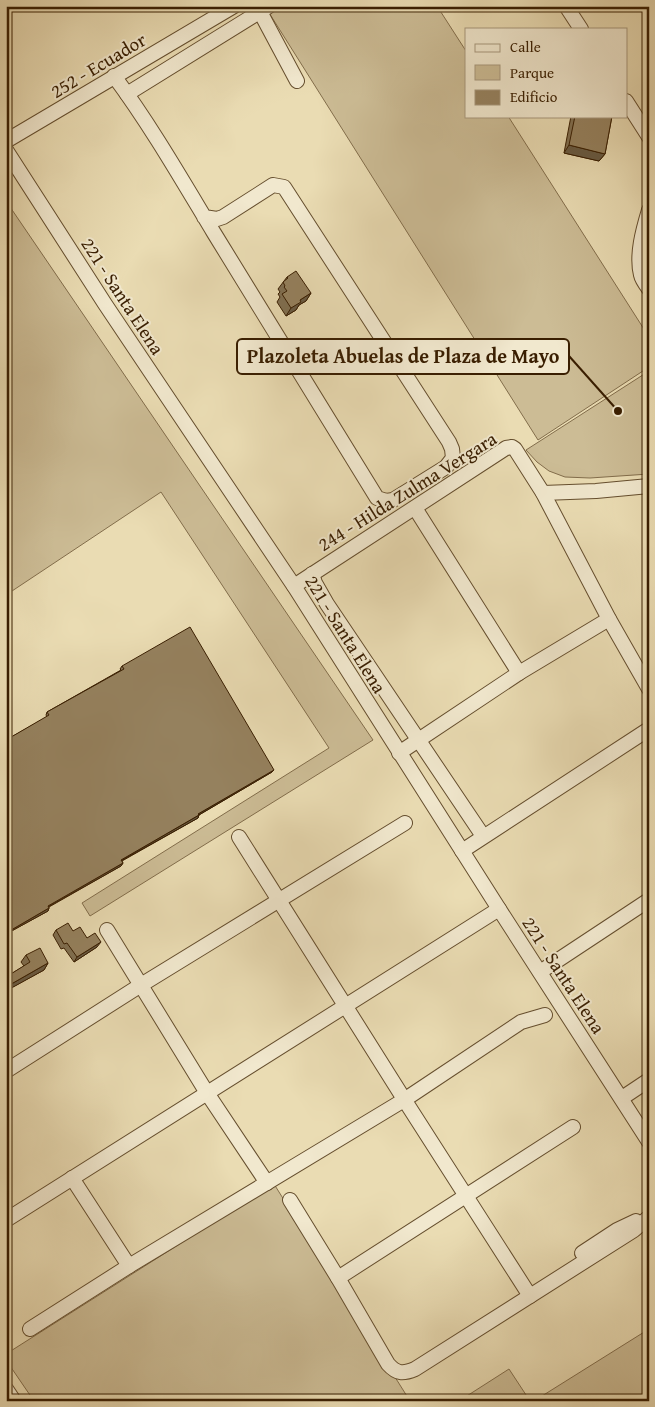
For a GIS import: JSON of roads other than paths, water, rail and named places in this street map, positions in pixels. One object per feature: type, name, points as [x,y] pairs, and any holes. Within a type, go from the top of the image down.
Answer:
[{"type":"street","name":"252 - Ecuador","points":[[6,141],[234,6]]},
{"type":"street","points":[[566,6],[580,28]]},
{"type":"street","points":[[127,94],[262,8],[297,81]]},
{"type":"street","points":[[114,76],[175,167],[204,217],[377,498],[386,501],[393,500],[446,467],[453,458],[449,442],[284,187],[272,185],[223,217],[217,219],[204,217]]},
{"type":"street","points":[[628,103],[649,137]]},
{"type":"street","name":"221 - Santa Elena","points":[[6,150],[105,304],[294,586],[649,1142]]},
{"type":"street","points":[[649,210],[642,236],[640,258],[641,276],[649,289]]},
{"type":"street","name":"244 - Hilda Zulma Vergara","points":[[294,586],[506,448],[512,447],[515,449],[543,493]]},
{"type":"street","points":[[649,486],[543,493],[609,619],[649,689]]},
{"type":"street","points":[[415,508],[519,673]]},
{"type":"street","name":"221 - Santa Elena","points":[[312,574],[327,604],[483,836]]},
{"type":"street","points":[[399,753],[519,673],[609,619]]},
{"type":"street","points":[[462,851],[649,729]]},
{"type":"street","points":[[6,1072],[140,985],[405,823]]},
{"type":"street","points":[[239,837],[528,1293]]},
{"type":"street","points":[[540,972],[649,900]]},
{"type":"street","points":[[6,1220],[499,909]]},
{"type":"street","points":[[107,930],[207,1093],[267,1183]]},
{"type":"street","points":[[30,1329],[129,1266],[267,1183],[406,1103],[521,1022],[545,1015],[561,1005]]},
{"type":"street","points":[[622,1098],[649,1080]]},
{"type":"street","points":[[338,1278],[573,1127]]},
{"type":"street","points":[[72,1178],[129,1266]]},
{"type":"street","points":[[290,1200],[388,1364],[401,1366],[413,1361],[528,1293],[617,1230],[627,1224],[649,1217]]},
{"type":"street","points":[[6,1389],[14,1401]]},
{"type":"place","name":"Plazoleta Abuelas de Plaza de Mayo","points":[[618,411]]}]
